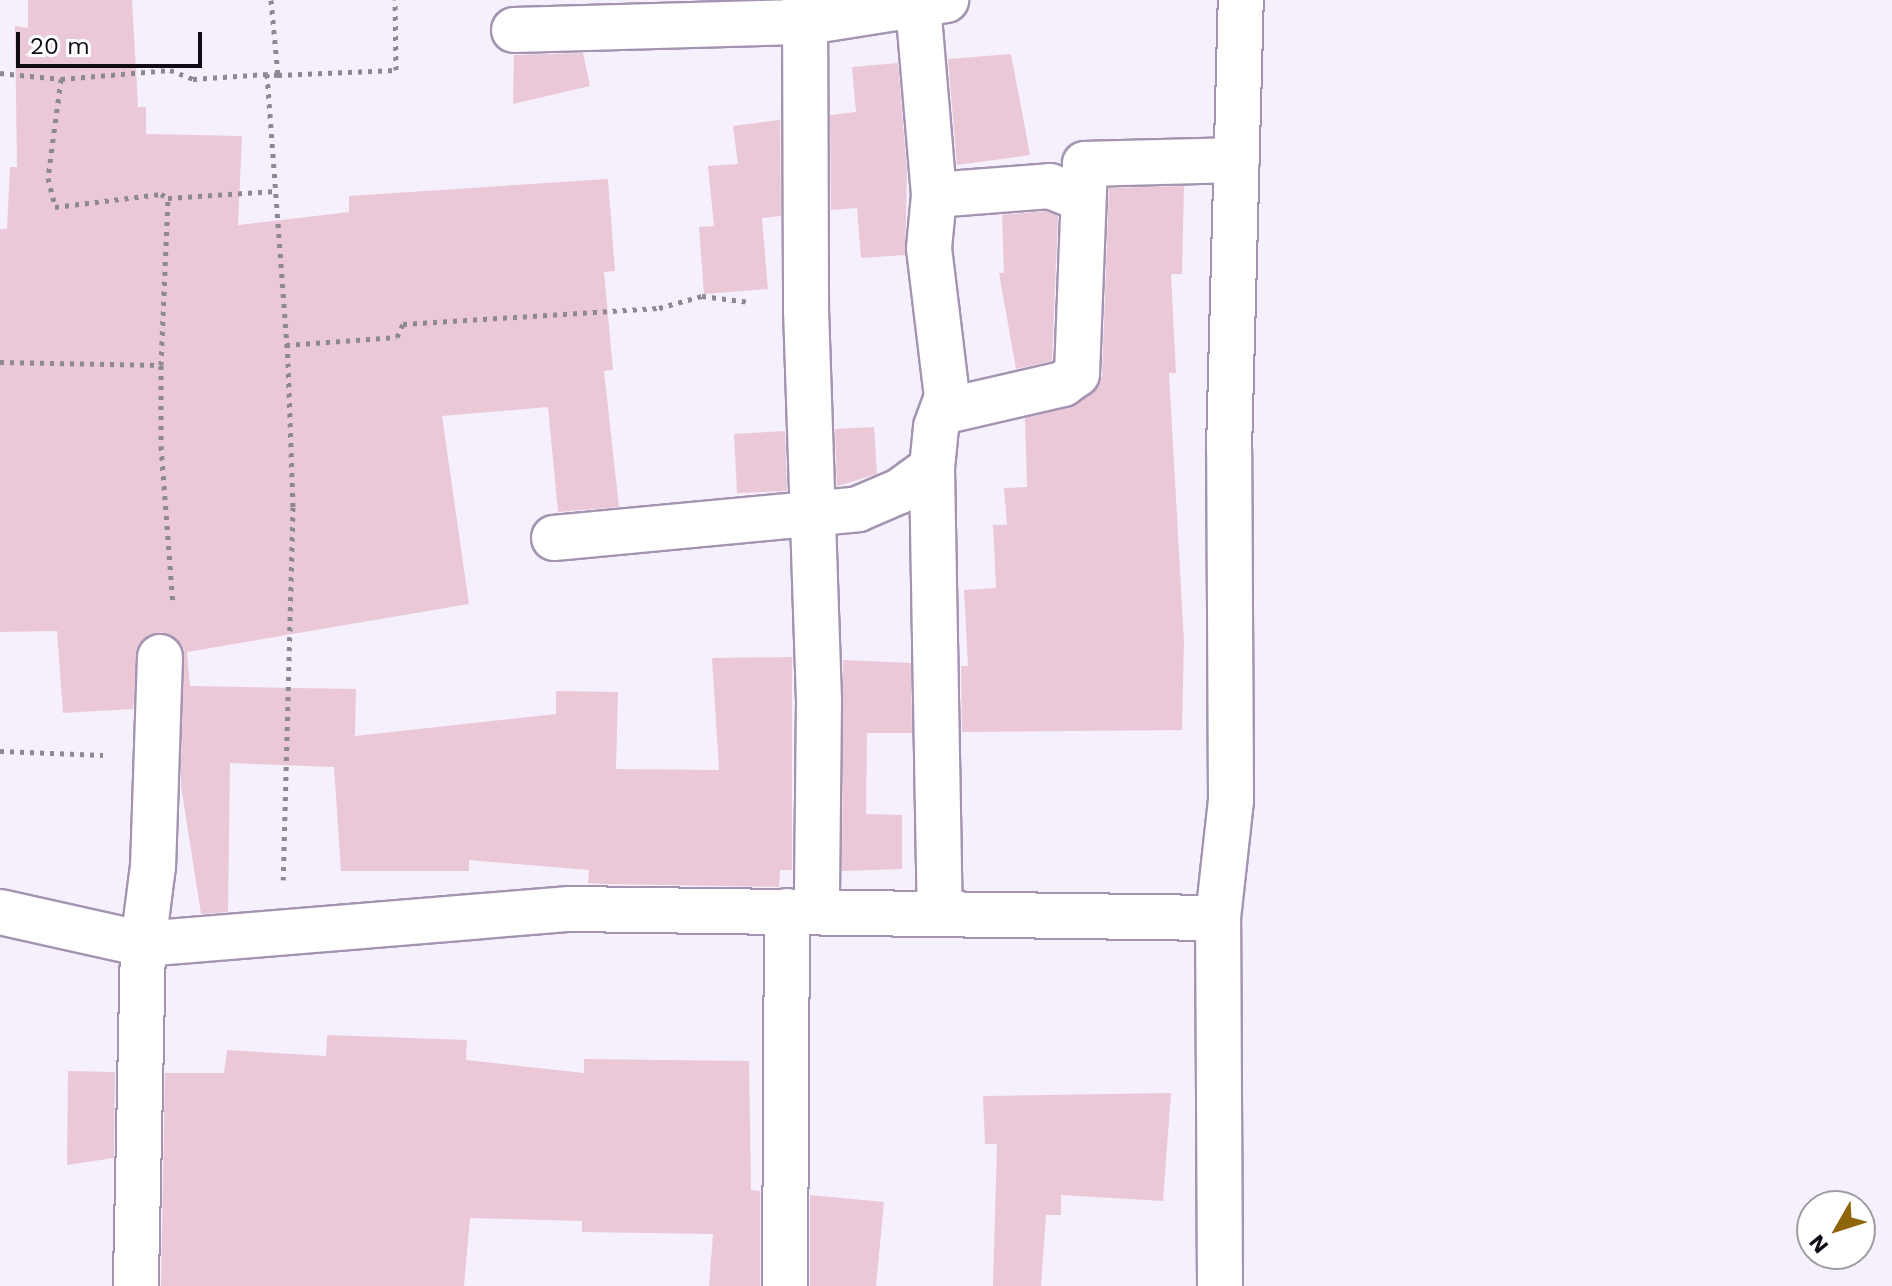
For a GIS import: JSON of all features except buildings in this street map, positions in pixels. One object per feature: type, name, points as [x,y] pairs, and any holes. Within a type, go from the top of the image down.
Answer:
[{"type":"street","points":[[1220,1286],[1218,918],[1231,800],[1229,450],[1241,0]]},
{"type":"street","points":[[514,30],[933,2],[934,195],[929,248],[946,411],[936,427],[932,468],[940,912]]},
{"type":"street","points":[[785,1286],[802,910],[814,515],[806,309],[806,11]]},
{"type":"street","points":[[946,411],[1063,384],[1077,374],[1082,171],[1091,161],[1237,160]]},
{"type":"street","points":[[934,195],[1050,186],[1082,199]]},
{"type":"street","points":[[554,538],[814,515],[872,503],[900,491],[932,468]]},
{"type":"street","points":[[136,1286],[143,944],[160,757],[160,657]]},
{"type":"street","points":[[0,912],[143,944],[570,909],[1218,918]]},
{"type":"path","points":[[271,0],[278,75]]},
{"type":"path","points":[[0,73],[61,79],[170,70],[193,79],[396,70],[395,0]]},
{"type":"path","points":[[267,74],[286,345],[293,507],[282,933]]},
{"type":"path","points":[[61,79],[48,178],[55,207],[161,194],[168,198],[276,191]]},
{"type":"path","points":[[160,657],[174,620],[161,446],[168,198]]},
{"type":"path","points":[[286,345],[397,337],[403,324],[659,308],[702,296],[806,309]]},
{"type":"path","points":[[0,362],[161,365]]},
{"type":"path","points":[[0,751],[160,757]]}]
